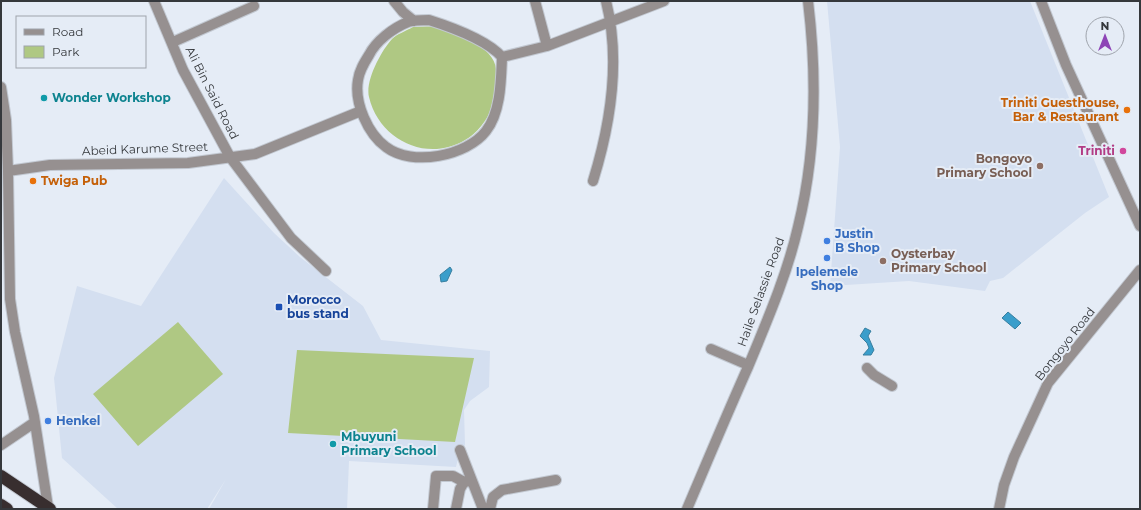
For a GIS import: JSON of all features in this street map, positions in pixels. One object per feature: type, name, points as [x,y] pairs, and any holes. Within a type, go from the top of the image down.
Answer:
[{"type":"highway","points":[[1,476],[49,508]]},
{"type":"highway","points":[[1,505],[7,509]]},
{"type":"street","name":"Ali Bin Said Road","points":[[154,1],[173,42],[183,70],[200,104],[230,157],[255,154],[361,111]]},
{"type":"street","points":[[394,1],[403,12],[414,21]]},
{"type":"street","points":[[535,1],[547,46]]},
{"type":"street","points":[[593,181],[603,148],[611,102],[614,69],[611,21],[606,1]]},
{"type":"street","points":[[502,57],[547,46],[664,1]]},
{"type":"street","name":"Haile Selassie Road","points":[[687,509],[784,276],[798,227],[809,169],[813,107],[813,46],[808,1]]},
{"type":"street","points":[[1041,1],[1066,65],[1140,226]]},
{"type":"street","points":[[173,42],[254,6]]},
{"type":"street","points":[[429,20],[468,34],[498,52],[502,57],[496,111],[486,131],[470,145],[451,154],[433,158],[408,156],[387,148],[371,131],[361,111],[358,80],[363,66],[374,46],[390,32],[408,22],[414,21],[429,20]]},
{"type":"street","points":[[1,87],[6,120],[10,300],[15,332],[35,422],[49,508]]},
{"type":"street","points":[[230,157],[291,238],[326,271]]},
{"type":"street","name":"Abeid Karume Street","points":[[8,171],[50,165],[188,163],[230,157]]},
{"type":"street","name":"Bongoyo Road","points":[[999,509],[1004,485],[1014,457],[1048,383],[1140,270]]},
{"type":"street","points":[[711,349],[748,364]]},
{"type":"street","points":[[867,368],[874,375],[892,386]]},
{"type":"street","points":[[1,445],[35,422]]},
{"type":"street","points":[[460,450],[468,481],[483,509]]},
{"type":"street","points":[[433,509],[436,476],[453,476],[468,481]]},
{"type":"street","points":[[490,509],[493,496],[502,490],[556,480]]},
{"type":"street","points":[[456,509],[460,489],[468,481]]},
{"type":"shaded area","points":[[827,1],[1030,1],[1109,197],[1085,213],[1003,278],[990,281],[985,291],[909,281],[830,286],[840,147]]},
{"type":"shaded area","points":[[224,178],[274,233],[300,257],[363,306],[381,340],[490,351],[489,387],[470,401],[464,410],[465,445],[460,450],[456,467],[349,461],[347,509],[209,509],[226,479],[207,509],[118,509],[62,458],[54,378],[77,286],[141,306]]},
{"type":"green space","points":[[413,27],[442,28],[462,35],[472,40],[489,53],[494,61],[496,69],[496,84],[491,108],[487,117],[473,134],[465,140],[450,147],[435,149],[421,148],[406,143],[394,136],[383,125],[374,112],[369,97],[369,83],[375,66],[383,51],[394,37]]},
{"type":"green space","points":[[178,322],[223,374],[138,446],[93,394]]},
{"type":"green space","points":[[297,350],[474,358],[455,442],[288,433]]},
{"type":"water","points":[[450,267],[452,270],[447,281],[441,282],[440,275]]},
{"type":"water","points":[[1008,312],[1021,323],[1015,329],[1002,318]]},
{"type":"water","points":[[865,328],[871,331],[868,336],[874,350],[871,355],[863,355],[869,348],[867,343],[860,336]]},
{"type":"place","name":"Wonder Workshop","points":[[44,98]]},
{"type":"place","name":"Triniti Guesthouse, Bar & Restaurant","points":[[1127,110]]},
{"type":"place","name":"Triniti","points":[[1123,151]]},
{"type":"place","name":"Bongoyo Primary School","points":[[1040,166]]},
{"type":"place","name":"Twiga Pub","points":[[33,181]]},
{"type":"place","name":"Justin B Shop","points":[[827,241]]},
{"type":"place","name":"Ipelemele Shop","points":[[827,258]]},
{"type":"place","name":"Oysterbay Primary School","points":[[883,261]]},
{"type":"place","name":"Morocco bus stand","points":[[279,307]]},
{"type":"place","name":"Henkel","points":[[48,421]]},
{"type":"place","name":"Mbuyuni Primary School","points":[[333,444]]}]
